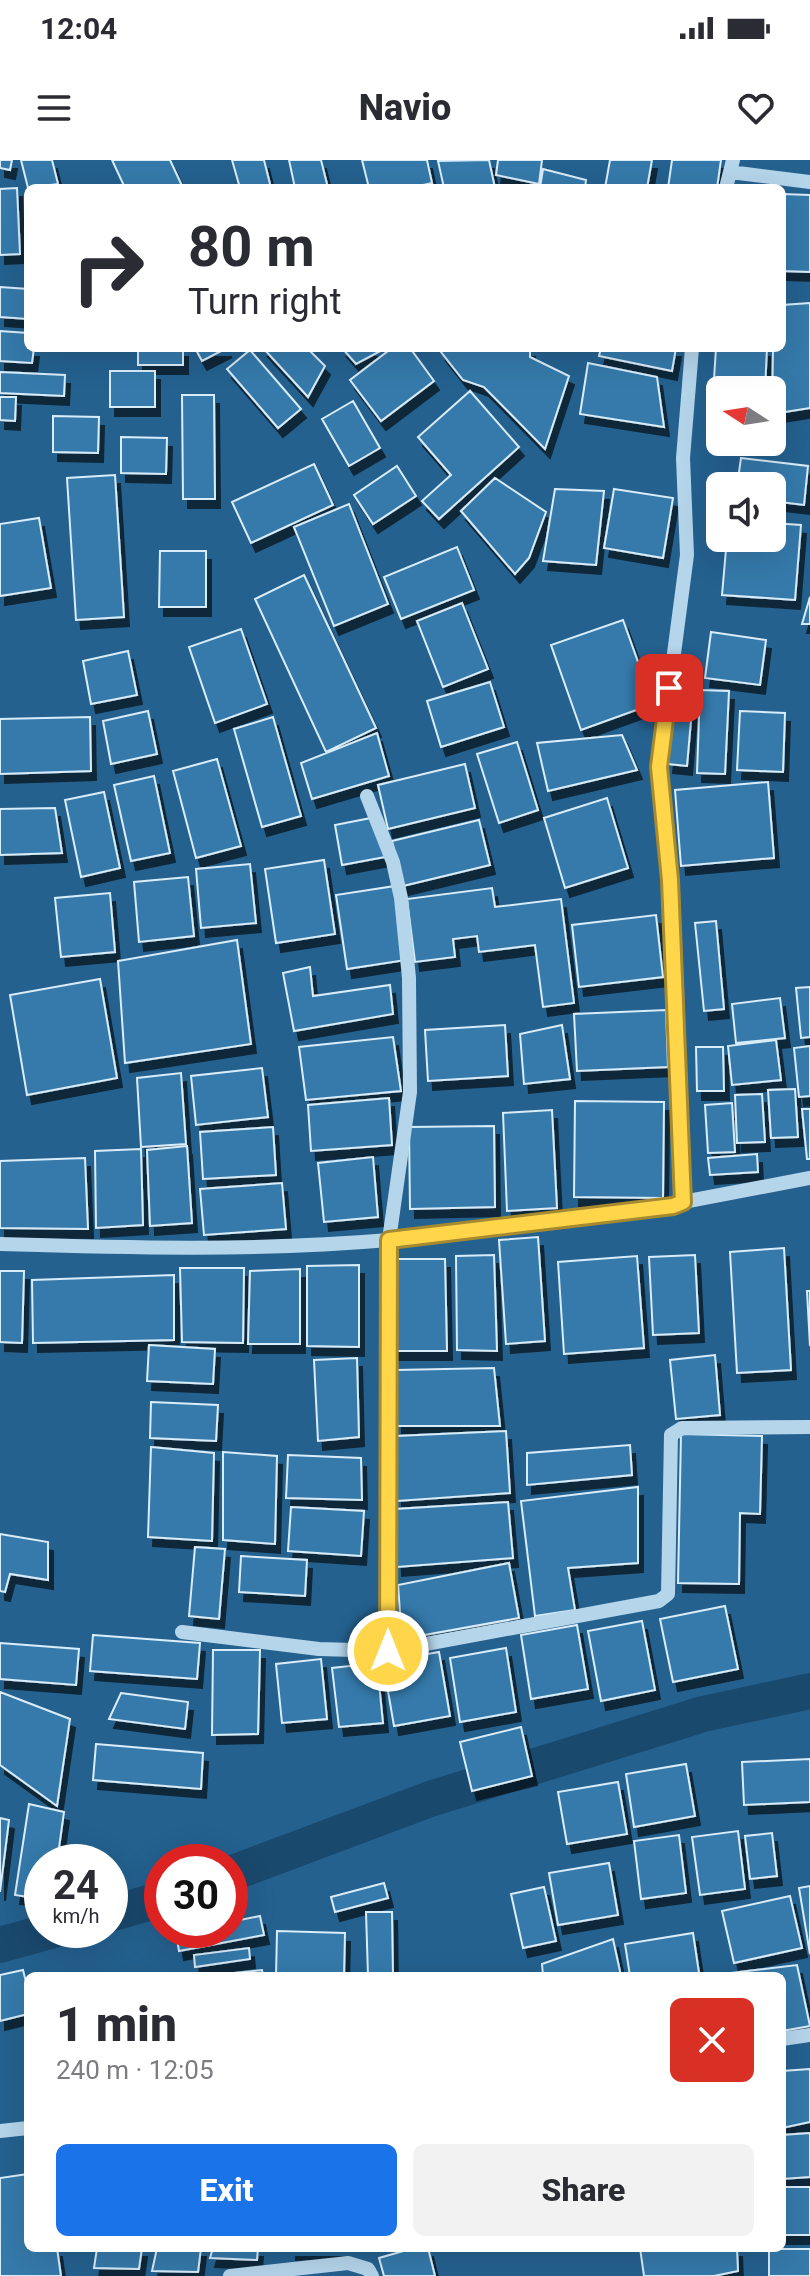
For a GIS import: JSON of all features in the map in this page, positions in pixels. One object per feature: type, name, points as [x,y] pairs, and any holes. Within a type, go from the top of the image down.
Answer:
[{"type":"street","points":[[732,166],[810,182]]},
{"type":"street","points":[[683,1202],[670,880],[659,767],[687,555],[683,458],[692,352]]},
{"type":"street","points":[[367,796],[393,862],[401,898],[409,978],[410,1092],[389,1240],[388,1651]]},
{"type":"street","points":[[0,1244],[116,1247],[389,1240],[673,1206],[810,1178]]},
{"type":"street","points":[[182,1632],[319,1649],[388,1651],[511,1630],[665,1598],[668,1594],[671,1435],[682,1428],[810,1427]]},
{"type":"street","points":[[786,2038],[810,2035]]},
{"type":"street","points":[[0,2131],[24,2128]]},
{"type":"street","points":[[230,2276],[348,2263],[368,2269],[372,2276]]},
{"type":"building","points":[[0,160],[12,160],[10,170],[0,168]]},
{"type":"building","points":[[21,160],[52,160],[58,184],[27,184]]},
{"type":"building","points":[[112,160],[170,160],[181,184],[123,184]]},
{"type":"building","points":[[232,160],[264,160],[270,184],[239,184]]},
{"type":"building","points":[[289,160],[321,160],[327,184],[294,184]]},
{"type":"building","points":[[362,160],[427,160],[432,183],[428,184],[368,184]]},
{"type":"building","points":[[489,160],[494,184],[443,184],[438,161]]},
{"type":"building","points":[[498,160],[542,160],[539,184],[496,175]]},
{"type":"building","points":[[610,160],[652,160],[648,184],[606,184]]},
{"type":"building","points":[[672,160],[721,160],[718,184],[669,184]]},
{"type":"building","points":[[543,169],[586,180],[586,184],[541,184]]},
{"type":"building","points":[[17,188],[20,254],[0,255],[0,189]]},
{"type":"building","points":[[786,194],[810,195],[810,272],[786,271]]},
{"type":"building","points":[[0,287],[24,289],[24,319],[0,317]]},
{"type":"building","points":[[810,303],[810,408],[786,412],[786,376],[773,376],[773,352],[786,352],[786,305]]},
{"type":"building","points":[[0,331],[24,333],[24,352],[33,352],[32,363],[0,361]]},
{"type":"building","points":[[138,352],[183,352],[183,365],[138,365]]},
{"type":"building","points":[[197,352],[219,352],[202,361]]},
{"type":"building","points":[[252,352],[301,409],[278,428],[227,369]]},
{"type":"building","points":[[267,352],[311,352],[325,366],[308,397]]},
{"type":"building","points":[[346,352],[378,352],[356,364]]},
{"type":"building","points":[[387,352],[413,352],[434,381],[381,421],[350,380]]},
{"type":"building","points":[[441,352],[530,352],[530,357],[569,376],[545,449],[484,387],[463,380]]},
{"type":"building","points":[[600,352],[675,352],[672,371],[599,356]]},
{"type":"building","points":[[716,352],[767,352],[766,376],[714,376]]},
{"type":"building","points":[[588,363],[657,377],[664,427],[580,414]]},
{"type":"building","points":[[110,371],[155,371],[155,407],[110,407]]},
{"type":"building","points":[[0,372],[65,375],[64,396],[0,393]]},
{"type":"building","points":[[470,391],[519,447],[439,519],[422,501],[451,475],[418,437]]},
{"type":"building","points":[[182,395],[214,395],[215,499],[183,499]]},
{"type":"building","points":[[0,397],[16,397],[15,421],[0,420]]},
{"type":"building","points":[[353,401],[380,448],[349,466],[322,419]]},
{"type":"building","points":[[53,416],[99,417],[98,453],[53,452]]},
{"type":"building","points":[[121,437],[167,438],[166,474],[121,473]]},
{"type":"building","points":[[741,458],[808,466],[804,505],[786,503],[786,472],[739,472]]},
{"type":"building","points":[[314,464],[333,505],[251,543],[232,502]]},
{"type":"building","points":[[397,466],[416,496],[373,524],[354,495]]},
{"type":"building","points":[[115,475],[124,617],[76,620],[67,478]]},
{"type":"building","points":[[495,478],[546,512],[529,558],[515,574],[461,511]]},
{"type":"building","points":[[555,489],[604,491],[596,565],[543,561]]},
{"type":"building","points":[[614,489],[673,498],[663,558],[604,548]]},
{"type":"building","points":[[349,504],[388,604],[334,626],[294,527]]},
{"type":"building","points":[[39,518],[51,588],[0,596],[0,524]]},
{"type":"building","points":[[786,524],[801,525],[795,600],[722,595],[726,552],[786,552]]},
{"type":"building","points":[[457,547],[474,590],[401,619],[384,577]]},
{"type":"building","points":[[160,551],[206,551],[206,607],[159,607]]},
{"type":"building","points":[[304,575],[376,728],[326,752],[255,599]]},
{"type":"building","points":[[810,597],[810,624],[802,624]]},
{"type":"building","points":[[462,603],[488,669],[443,687],[417,621]]},
{"type":"building","points":[[623,620],[653,704],[581,730],[551,645]]},
{"type":"building","points":[[241,629],[267,704],[215,723],[189,647]]},
{"type":"building","points":[[711,632],[766,640],[760,685],[705,678]]},
{"type":"building","points":[[128,651],[137,695],[91,704],[83,661]]},
{"type":"building","points":[[490,682],[504,727],[441,747],[427,701]]},
{"type":"building","points":[[700,690],[729,691],[725,774],[697,773]]},
{"type":"building","points":[[674,708],[692,709],[687,766],[668,764]]},
{"type":"building","points":[[148,711],[157,754],[111,764],[103,721]]},
{"type":"building","points":[[740,711],[785,713],[783,772],[737,770]]},
{"type":"building","points":[[90,717],[91,771],[0,774],[0,719]]},
{"type":"building","points":[[273,717],[301,816],[262,827],[234,729]]},
{"type":"building","points":[[377,733],[389,776],[312,799],[301,763]]},
{"type":"building","points":[[622,735],[637,770],[548,791],[537,743]]},
{"type":"building","points":[[517,742],[538,810],[499,823],[477,754]]},
{"type":"building","points":[[217,759],[241,846],[196,858],[173,771]]},
{"type":"building","points":[[465,764],[475,808],[388,829],[378,785]]},
{"type":"building","points":[[154,776],[170,853],[131,861],[114,785]]},
{"type":"building","points":[[768,782],[774,858],[681,866],[675,790]]},
{"type":"building","points":[[104,792],[120,868],[81,877],[65,800]]},
{"type":"building","points":[[607,798],[628,868],[565,888],[544,818]]},
{"type":"building","points":[[55,808],[62,853],[0,855],[0,809]]},
{"type":"building","points":[[371,818],[385,857],[342,865],[335,825]]},
{"type":"building","points":[[479,820],[490,865],[403,886],[392,841]]},
{"type":"building","points":[[324,860],[335,934],[276,943],[265,869]]},
{"type":"building","points":[[250,864],[256,923],[201,928],[196,869]]},
{"type":"building","points":[[188,877],[194,936],[139,942],[134,882]]},
{"type":"building","points":[[395,886],[406,960],[347,969],[336,895]]},
{"type":"building","points":[[492,888],[495,907],[561,899],[574,1003],[543,1007],[535,945],[479,952],[477,936],[453,939],[455,957],[415,962],[407,899]]},
{"type":"building","points":[[110,893],[115,952],[61,957],[55,898]]},
{"type":"building","points":[[656,915],[663,977],[579,987],[572,925]]},
{"type":"building","points":[[716,921],[724,1009],[704,1011],[695,923]]},
{"type":"building","points":[[237,940],[251,1044],[125,1063],[118,961]]},
{"type":"building","points":[[310,967],[313,996],[390,985],[393,1014],[294,1031],[283,973]]},
{"type":"building","points":[[100,979],[117,1078],[27,1095],[10,995]]},
{"type":"building","points":[[810,987],[810,1037],[801,1038],[796,988]]},
{"type":"building","points":[[780,998],[785,1038],[736,1043],[732,1004]]},
{"type":"building","points":[[666,1010],[668,1067],[577,1071],[574,1014]]},
{"type":"building","points":[[505,1025],[508,1076],[428,1081],[425,1030]]},
{"type":"building","points":[[562,1025],[570,1079],[524,1084],[520,1034]]},
{"type":"building","points":[[393,1037],[401,1091],[306,1100],[299,1047]]},
{"type":"building","points":[[776,1040],[781,1080],[732,1085],[728,1046]]},
{"type":"building","points":[[810,1046],[810,1096],[799,1097],[794,1048]]},
{"type":"building","points":[[696,1047],[723,1047],[724,1091],[697,1091]]},
{"type":"building","points":[[262,1068],[268,1117],[196,1125],[191,1076]]},
{"type":"building","points":[[181,1073],[186,1144],[141,1147],[137,1078]]},
{"type":"building","points":[[795,1089],[798,1137],[771,1138],[768,1090]]},
{"type":"building","points":[[762,1094],[765,1142],[737,1143],[735,1095]]},
{"type":"building","points":[[389,1098],[392,1145],[311,1151],[308,1105]]},
{"type":"building","points":[[575,1101],[664,1102],[663,1198],[574,1197]]},
{"type":"building","points":[[732,1103],[735,1152],[708,1153],[705,1105]]},
{"type":"building","points":[[802,1109],[810,1109],[810,1159],[807,1159]]},
{"type":"building","points":[[552,1110],[557,1208],[507,1211],[503,1113]]},
{"type":"building","points":[[494,1126],[495,1207],[410,1209],[409,1127]]},
{"type":"building","points":[[273,1127],[276,1175],[203,1179],[200,1132]]},
{"type":"building","points":[[187,1146],[192,1223],[150,1226],[147,1150]]},
{"type":"building","points":[[141,1149],[143,1225],[96,1228],[95,1151]]},
{"type":"building","points":[[757,1154],[758,1172],[710,1175],[708,1158]]},
{"type":"building","points":[[373,1157],[378,1217],[324,1222],[318,1163]]},
{"type":"building","points":[[85,1158],[88,1229],[0,1228],[0,1161]]},
{"type":"building","points":[[282,1183],[286,1229],[204,1235],[200,1189]]},
{"type":"building","points":[[538,1237],[545,1341],[506,1344],[499,1240]]},
{"type":"building","points":[[784,1248],[791,1370],[737,1373],[730,1252]]},
{"type":"building","points":[[494,1255],[497,1351],[457,1350],[456,1256]]},
{"type":"building","points":[[695,1255],[699,1333],[653,1335],[649,1257]]},
{"type":"building","points":[[637,1256],[644,1348],[564,1354],[558,1262]]},
{"type":"building","points":[[393,1259],[445,1259],[447,1351],[394,1351]]},
{"type":"building","points":[[359,1265],[359,1347],[307,1346],[307,1266]]},
{"type":"building","points":[[180,1268],[244,1268],[243,1343],[182,1342]]},
{"type":"building","points":[[300,1269],[300,1344],[248,1344],[250,1271]]},
{"type":"building","points":[[0,1271],[24,1271],[22,1343],[0,1342]]},
{"type":"building","points":[[174,1275],[174,1340],[33,1343],[32,1280]]},
{"type":"building","points":[[807,1291],[810,1291],[810,1346]]},
{"type":"building","points":[[149,1345],[215,1349],[213,1384],[147,1381]]},
{"type":"building","points":[[715,1355],[720,1415],[676,1419],[670,1360]]},
{"type":"building","points":[[357,1358],[359,1437],[318,1441],[314,1360]]},
{"type":"building","points":[[494,1368],[500,1426],[397,1426],[396,1370]]},
{"type":"building","points":[[151,1402],[218,1405],[216,1441],[150,1438]]},
{"type":"building","points":[[506,1431],[510,1493],[397,1501],[396,1436]]},
{"type":"building","points":[[681,1434],[762,1436],[760,1514],[740,1513],[739,1584],[678,1583]]},
{"type":"building","points":[[630,1445],[632,1475],[527,1485],[527,1453]]},
{"type":"building","points":[[151,1447],[214,1453],[212,1541],[148,1537]]},
{"type":"building","points":[[223,1452],[277,1456],[275,1544],[223,1540]]},
{"type":"building","points":[[288,1455],[361,1458],[362,1500],[286,1498]]},
{"type":"building","points":[[638,1487],[638,1563],[568,1568],[575,1610],[535,1616],[521,1501]]},
{"type":"building","points":[[508,1502],[513,1558],[397,1567],[395,1509]]},
{"type":"building","points":[[291,1507],[364,1511],[361,1556],[288,1551]]},
{"type":"building","points":[[0,1534],[48,1542],[48,1580],[10,1574],[5,1592],[0,1591]]},
{"type":"building","points":[[195,1547],[225,1549],[219,1619],[189,1616]]},
{"type":"building","points":[[241,1556],[307,1560],[305,1596],[239,1592]]},
{"type":"building","points":[[509,1563],[519,1618],[402,1639],[398,1585]]},
{"type":"building","points":[[725,1606],[738,1669],[673,1682],[660,1619]]},
{"type":"building","points":[[642,1621],[655,1690],[601,1701],[588,1631]]},
{"type":"building","points":[[577,1625],[588,1689],[531,1699],[521,1635]]},
{"type":"building","points":[[93,1635],[200,1643],[197,1679],[90,1671]]},
{"type":"building","points":[[0,1643],[79,1649],[76,1685],[0,1679]]},
{"type":"building","points":[[506,1648],[516,1712],[460,1722],[450,1658]]},
{"type":"building","points":[[213,1650],[260,1650],[258,1734],[212,1735]]},
{"type":"building","points":[[439,1652],[450,1716],[394,1726],[383,1662]]},
{"type":"building","points":[[321,1659],[327,1719],[282,1723],[276,1664]]},
{"type":"building","points":[[377,1663],[383,1723],[339,1727],[332,1668]]},
{"type":"building","points":[[0,1692],[70,1719],[57,1806],[0,1765]]},
{"type":"building","points":[[121,1693],[188,1702],[185,1729],[109,1719]]},
{"type":"building","points":[[521,1727],[532,1776],[472,1791],[460,1742]]},
{"type":"building","points":[[96,1744],[203,1753],[201,1789],[93,1780]]},
{"type":"building","points":[[810,1759],[810,1802],[744,1805],[742,1762]]},
{"type":"building","points":[[686,1764],[695,1816],[634,1827],[626,1774]]},
{"type":"building","points":[[618,1782],[627,1834],[567,1844],[558,1792]]},
{"type":"building","points":[[29,1804],[64,1812],[60,1844],[24,1844],[24,1896],[15,1895]]},
{"type":"building","points":[[0,1818],[9,1820],[0,1892]]},
{"type":"building","points":[[738,1831],[745,1889],[700,1895],[692,1837]]},
{"type":"building","points":[[772,1833],[777,1876],[750,1879],[745,1836]]},
{"type":"building","points":[[679,1835],[686,1893],[641,1899],[634,1841]]},
{"type":"building","points":[[609,1863],[618,1915],[558,1925],[549,1873]]},
{"type":"building","points":[[384,1883],[388,1898],[335,1912],[331,1897]]},
{"type":"building","points":[[810,1886],[810,1954],[799,1888]]},
{"type":"building","points":[[544,1887],[556,1941],[523,1948],[511,1894]]},
{"type":"building","points":[[790,1896],[802,1948],[734,1963],[722,1911]]},
{"type":"building","points":[[366,1912],[392,1912],[393,1972],[368,1972]]},
{"type":"building","points":[[260,1916],[264,1935],[248,1938],[248,1918]]},
{"type":"building","points":[[277,1931],[345,1933],[344,1972],[276,1972]]},
{"type":"building","points":[[693,1933],[699,1972],[629,1972],[625,1944]]},
{"type":"building","points":[[613,1939],[620,1972],[543,1972],[542,1964]]},
{"type":"building","points":[[249,1948],[250,1959],[195,1967],[194,1955]]},
{"type":"building","points":[[797,1965],[810,2026],[786,2030],[786,1972],[738,1972]]},
{"type":"building","points":[[23,1970],[24,2015],[0,2021],[0,1975]]},
{"type":"building","points":[[810,2069],[810,2122],[786,2127],[786,2071]]},
{"type":"building","points":[[810,2133],[810,2177],[786,2179],[786,2135]]},
{"type":"building","points":[[24,2175],[24,2252],[58,2252],[61,2276],[0,2276],[0,2178]]},
{"type":"building","points":[[786,2187],[810,2187],[810,2235],[786,2235]]},
{"type":"building","points":[[810,2249],[810,2276],[769,2276],[769,2252]]},
{"type":"building","points":[[96,2252],[141,2252],[139,2269],[94,2268]]},
{"type":"building","points":[[156,2252],[200,2252],[198,2272],[152,2271]]},
{"type":"building","points":[[212,2252],[258,2252],[257,2260],[210,2258]]},
{"type":"building","points":[[400,2252],[429,2252],[435,2276],[384,2276],[379,2258]]},
{"type":"building","points":[[641,2252],[737,2252],[738,2271],[714,2276],[644,2276]]},
{"type":"waterway","points":[[248,1867],[430,1799],[703,1714],[810,1691]]},
{"type":"waterway","points":[[128,1909],[144,1904]]},
{"type":"waterway","points":[[0,1945],[24,1938]]},
{"type":"route","points":[[388,1651],[389,1240],[673,1206],[683,1202],[670,880],[659,767],[669,688]]}]
